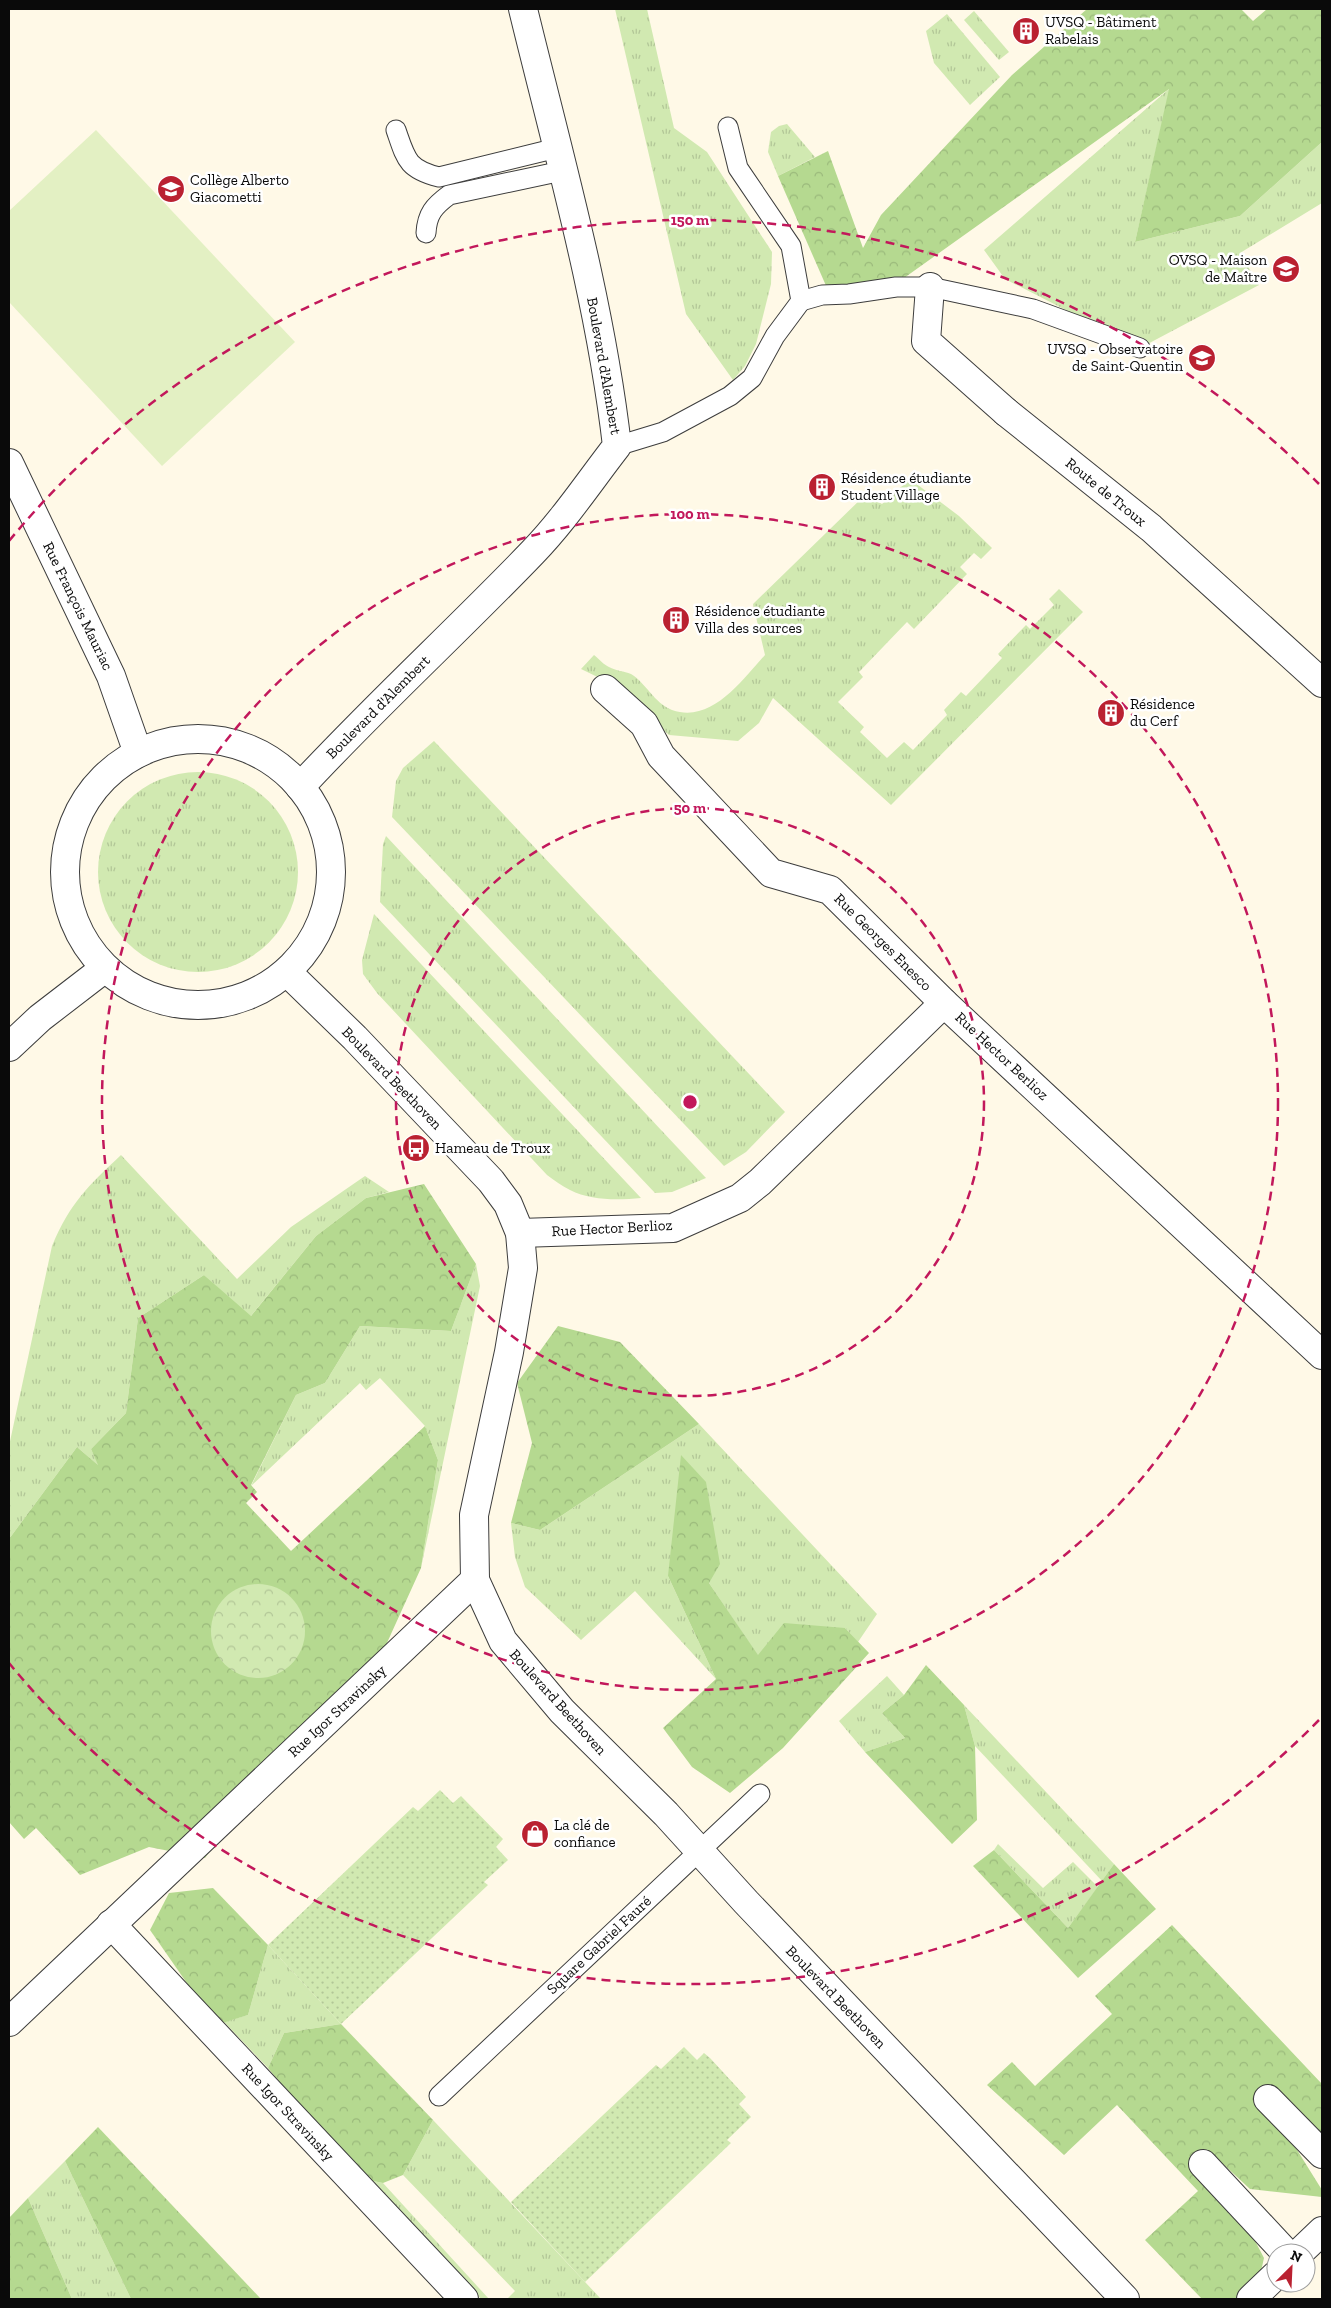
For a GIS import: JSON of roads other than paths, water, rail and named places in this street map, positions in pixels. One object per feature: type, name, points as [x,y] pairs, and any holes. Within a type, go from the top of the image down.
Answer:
[{"type":"street","name":"Boulevard d'Alembert","points":[[300,787],[341,743],[564,518],[617,446],[611,396],[590,288],[523,9]]},
{"type":"street","name":"Route de Troux","points":[[930,287],[926,341],[1006,412],[1151,528],[1322,684]]},
{"type":"street","name":"Rue François Mauriac","points":[[9,463],[112,676],[138,753]]},
{"type":"street","name":"Rue Georges Enesco","points":[[604,689],[644,724],[661,756],[771,874],[830,890],[944,1002]]},
{"type":"street","points":[[180,740],[225,741],[267,758],[300,787],[322,822],[331,870],[328,902],[313,940],[287,972],[254,994],[215,1004],[175,1004],[137,991],[105,968],[79,935],[66,894],[65,852],[78,812],[103,778],[138,753],[180,740]]},
{"type":"street","points":[[9,1047],[40,1018],[105,968]]},
{"type":"street","name":"Boulevard Beethoven","points":[[287,972],[355,1038],[491,1181],[508,1204],[520,1233],[523,1268],[508,1352],[474,1515],[475,1580],[503,1641],[562,1711],[666,1814],[1125,2299]]},
{"type":"street","name":"Rue Hector Berlioz","points":[[520,1233],[673,1228],[740,1198],[760,1182],[944,1002],[1322,1355]]},
{"type":"street","name":"Rue Igor Stravinsky","points":[[9,2022],[475,1580]]},
{"type":"street","name":"Rue Igor Stravinsky","points":[[111,1924],[464,2299]]},
{"type":"street","points":[[1268,2099],[1322,2154]]},
{"type":"street","points":[[1203,2164],[1277,2243]]},
{"type":"street","points":[[1309,2243],[1322,2231]]},
{"type":"street","points":[[1251,2299],[1266,2285]]},
{"type":"lane","points":[[728,127],[738,168],[790,246],[801,301]]},
{"type":"lane","points":[[396,130],[407,161],[423,173],[439,177],[560,160]]},
{"type":"lane","points":[[426,233],[427,218],[436,205],[449,196],[560,160]]},
{"type":"lane","points":[[617,446],[663,432],[730,396],[752,378],[775,336],[801,301],[822,295],[849,294],[896,287],[930,287],[1034,309],[1140,348]]},
{"type":"lane","name":"Square Gabriel Fauré","points":[[439,2096],[760,1794]]},
{"type":"place","name":"UVSQ - Bâtiment Rabelais","points":[[1026,31]]},
{"type":"place","name":"Collège Alberto Giacometti","points":[[171,189]]},
{"type":"place","name":"OVSQ - Maison de Maître","points":[[1286,269]]},
{"type":"place","name":"UVSQ - Observatoire de Saint-Quentin","points":[[1202,358]]},
{"type":"place","name":"Résidence étudiante Student Village","points":[[822,487]]},
{"type":"place","name":"Résidence étudiante Villa des sources","points":[[676,620]]},
{"type":"place","name":"Résidence du Cerf","points":[[1111,713]]},
{"type":"place","name":"Hameau de Troux","points":[[416,1148]]},
{"type":"place","name":"La clé de confiance","points":[[535,1834]]}]
